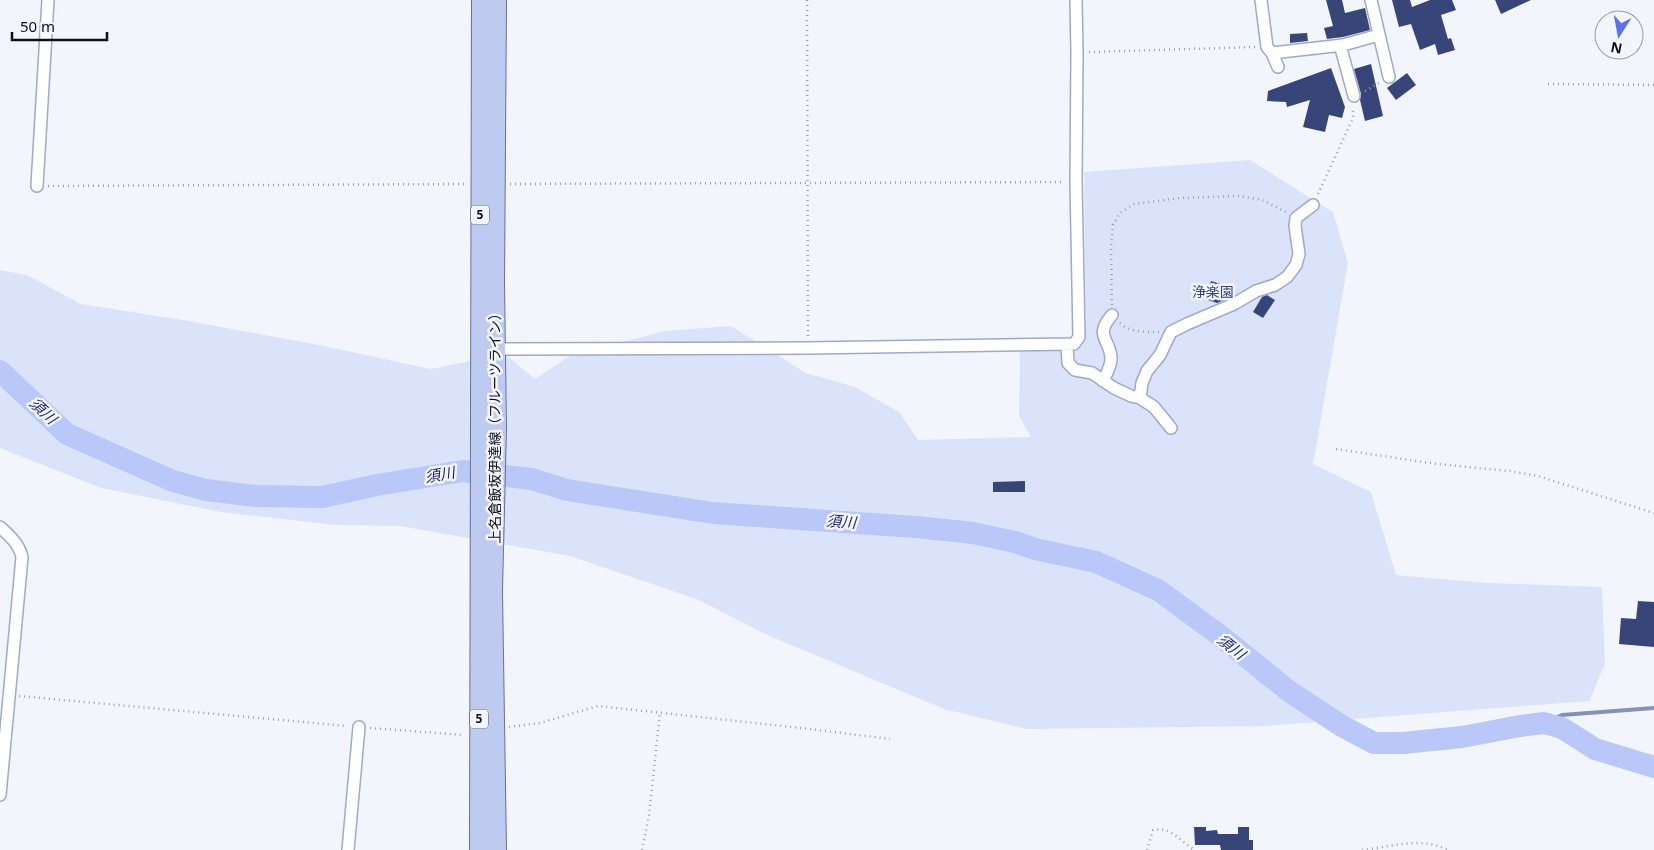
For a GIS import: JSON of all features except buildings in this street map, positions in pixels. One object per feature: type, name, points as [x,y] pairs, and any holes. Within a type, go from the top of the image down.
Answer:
[{"type":"main road","name":"上名倉飯坂伊達線（フルーツライン）","points":[[481,0],[496,349],[488,429]]},
{"type":"main road","name":"上名倉飯坂伊達線（フルーツライン）","points":[[480,850],[479,736],[486,590],[488,429],[488,184],[497,0]]},
{"type":"main road","name":"上名倉飯坂伊達線（フルーツライン）","points":[[486,590],[495,728],[497,850]]},
{"type":"street","points":[[37,186],[48,0]]},
{"type":"street","points":[[496,349],[808,348],[1074,344],[1079,337],[1076,182],[1076,0]]},
{"type":"street","points":[[1261,0],[1270,50],[1278,67]]},
{"type":"street","points":[[1371,0],[1389,77]]},
{"type":"street","points":[[1270,50],[1340,45],[1379,35]]},
{"type":"street","points":[[1340,45],[1354,96]]},
{"type":"street","points":[[1140,398],[1142,383],[1147,371],[1160,355],[1171,332],[1234,304],[1256,291],[1274,285],[1287,277],[1296,265],[1299,254],[1295,226],[1296,218],[1312,205]]},
{"type":"street","points":[[1103,381],[1111,358],[1104,340],[1104,332],[1107,321],[1112,315]]},
{"type":"street","points":[[1067,344],[1068,363],[1075,370],[1092,373],[1131,396],[1140,398],[1154,407],[1170,428]]},
{"type":"street","points":[[0,527],[12,538],[20,549],[22,557],[0,795]]},
{"type":"street","points":[[348,850],[359,727]]},
{"type":"path","points":[[807,0],[808,348]]},
{"type":"path","points":[[1077,52],[1270,50]]},
{"type":"path","points":[[1312,205],[1353,118],[1354,96],[1372,88],[1389,77]]},
{"type":"path","points":[[1548,84],[1654,86]]},
{"type":"path","points":[[37,186],[1076,182]]},
{"type":"path","points":[[1171,332],[1142,332],[1124,326],[1112,315],[1111,247],[1113,225],[1120,212],[1134,204],[1179,198],[1240,196],[1262,200],[1296,218]]},
{"type":"path","points":[[1336,449],[1538,476],[1654,513]]},
{"type":"path","points":[[9,695],[479,736]]},
{"type":"path","points":[[495,728],[540,722],[598,706],[890,739]]},
{"type":"path","points":[[642,850],[650,808],[660,712]]},
{"type":"path","points":[[1147,850],[1151,833],[1153,830],[1160,829],[1168,830],[1187,846],[1196,850]]},
{"type":"path","points":[[1362,850],[1421,842],[1434,844],[1448,850]]},
{"type":"green space","name":"浄楽園","points":[[1250,160],[1333,212],[1348,263],[1313,464],[1371,492],[1396,575],[1487,583],[1602,587],[1605,664],[1589,701],[1265,726],[1026,729],[944,709],[765,634],[699,600],[570,556],[400,526],[336,525],[221,512],[101,488],[0,448],[0,270],[27,275],[81,304],[189,321],[324,346],[431,369],[505,354],[535,379],[571,355],[665,331],[731,326],[806,373],[855,387],[899,412],[918,440],[1031,437],[1019,416],[1020,351],[1077,350],[1086,338],[1084,172]]},
{"type":"waterway","name":"須川","points":[[0,371],[67,434],[173,481],[206,490],[256,496],[322,497],[377,485],[463,471],[532,479],[567,490],[713,513],[916,527],[973,533],[1015,542],[1035,549],[1096,562],[1158,590],[1218,634],[1290,692],[1342,726],[1374,743],[1403,743],[1462,737],[1544,723],[1562,728],[1595,749],[1654,767]]},
{"type":"waterway","points":[[1544,723],[1562,715],[1654,708]]}]
